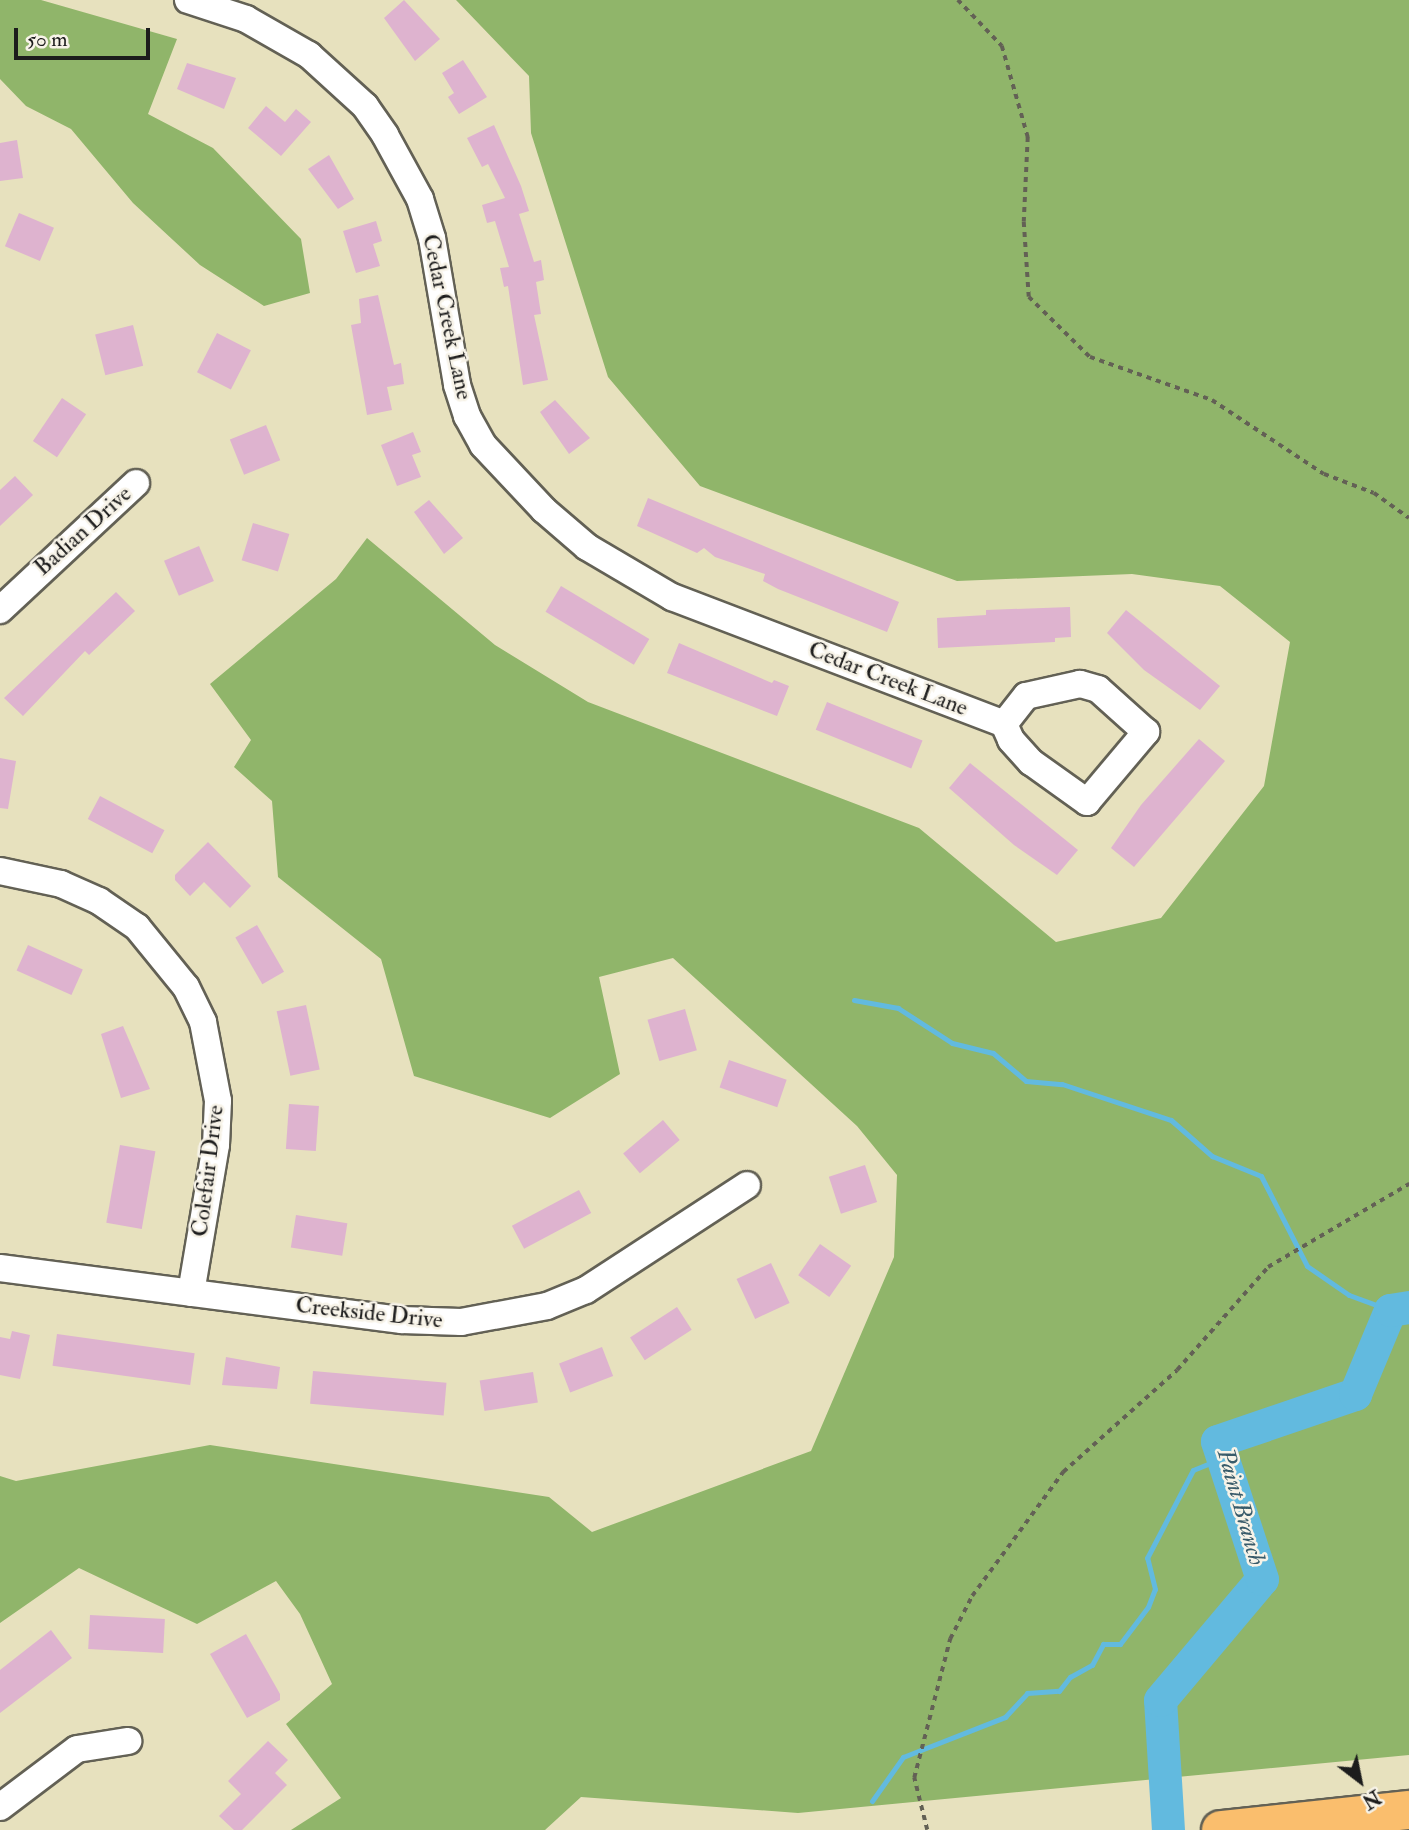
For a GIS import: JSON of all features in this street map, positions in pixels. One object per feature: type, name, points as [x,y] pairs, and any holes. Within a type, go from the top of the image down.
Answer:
[{"type":"highway","points":[[1221,1830],[1409,1810]]},
{"type":"street","name":"Cedar Creek Lane","points":[[188,0],[246,19],[309,55],[365,106],[385,135],[420,200],[432,238],[457,384],[467,416],[483,445],[544,510],[618,568],[672,597],[1004,724]]},
{"type":"street","name":"Badian Drive","points":[[0,610],[136,483]]},
{"type":"street","points":[[1080,684],[1098,689],[1146,732],[1087,802],[1031,762],[1011,740],[1004,724],[1026,696],[1080,684]]},
{"type":"street","name":"Colefair Drive","points":[[0,872],[61,884],[99,901],[137,927],[171,966],[203,1022],[218,1101],[216,1145],[191,1293]]},
{"type":"street","name":"Creekside Drive","points":[[0,1268],[402,1320],[461,1322],[547,1306],[586,1290],[747,1185]]},
{"type":"street","points":[[0,1807],[77,1749],[128,1741]]},
{"type":"path","points":[[958,0],[1002,46],[1028,136],[1024,222],[1029,297],[1090,358],[1212,400],[1324,474],[1374,493],[1409,518]]},
{"type":"path","points":[[927,1830],[914,1778],[950,1639],[972,1595],[1063,1472],[1177,1370],[1268,1267],[1409,1184]]},
{"type":"green space","points":[[0,0],[41,0],[177,39],[148,114],[213,148],[301,239],[310,293],[264,306],[200,265],[133,203],[71,129],[26,106],[0,79]]},
{"type":"green space","points":[[456,0],[1409,0],[1409,1755],[798,1813],[581,1797],[545,1830],[291,1830],[341,1798],[286,1724],[332,1684],[300,1614],[276,1581],[197,1624],[79,1568],[0,1623],[0,1476],[16,1481],[210,1445],[549,1497],[592,1532],[811,1451],[894,1257],[897,1175],[857,1126],[673,958],[599,977],[620,1074],[550,1118],[414,1076],[381,959],[278,877],[272,801],[234,767],[251,740],[210,684],[336,579],[367,538],[495,645],[588,702],[919,828],[1056,942],[1161,918],[1264,786],[1290,642],[1220,586],[1132,574],[957,581],[700,486],[608,377],[531,133],[529,76]]},
{"type":"building","points":[[404,0],[440,39],[415,61],[384,18]]},
{"type":"building","points":[[463,60],[487,97],[459,114],[448,97],[454,93],[442,73]]},
{"type":"building","points":[[187,63],[236,78],[224,109],[177,89]]},
{"type":"building","points":[[266,106],[285,122],[296,109],[311,122],[281,156],[248,128]]},
{"type":"building","points":[[494,125],[521,186],[529,211],[519,214],[534,262],[541,260],[544,280],[536,282],[541,314],[534,315],[548,380],[523,385],[508,286],[504,287],[500,268],[509,267],[495,221],[487,223],[482,205],[505,198],[488,164],[482,167],[467,138]]},
{"type":"building","points":[[17,140],[23,178],[0,181],[0,143]]},
{"type":"building","points":[[329,155],[354,199],[338,209],[308,169]]},
{"type":"building","points":[[19,213],[54,228],[40,261],[5,246]]},
{"type":"building","points":[[376,221],[382,241],[373,244],[380,266],[356,273],[343,231]]},
{"type":"building","points":[[378,295],[394,365],[401,363],[404,384],[387,387],[392,410],[367,415],[351,325],[361,323],[359,299]]},
{"type":"building","points":[[133,325],[143,366],[105,375],[95,334]]},
{"type":"building","points":[[217,333],[251,350],[231,389],[197,372]]},
{"type":"building","points":[[62,398],[86,414],[57,457],[33,441]]},
{"type":"building","points":[[555,400],[590,438],[569,454],[540,412]]},
{"type":"building","points":[[266,425],[280,460],[244,475],[230,440]]},
{"type":"building","points":[[413,432],[421,452],[412,455],[421,477],[397,486],[381,445]]},
{"type":"building","points":[[15,476],[33,495],[0,526],[0,490]]},
{"type":"building","points":[[648,498],[899,602],[887,632],[778,589],[763,581],[765,574],[715,557],[704,548],[697,553],[637,526]]},
{"type":"building","points":[[429,500],[463,538],[444,554],[414,512]]},
{"type":"building","points":[[253,523],[289,534],[278,571],[242,560]]},
{"type":"building","points":[[199,546],[214,581],[179,596],[164,561]]},
{"type":"building","points":[[561,586],[649,639],[634,665],[546,612]]},
{"type":"building","points":[[116,592],[135,611],[89,655],[85,651],[23,716],[4,698]]},
{"type":"building","points":[[1070,607],[1071,637],[1055,638],[1055,642],[938,648],[937,618],[986,615],[986,610]]},
{"type":"building","points":[[1126,610],[1220,686],[1200,710],[1144,670],[1107,633]]},
{"type":"building","points":[[679,643],[772,683],[774,680],[789,686],[777,716],[667,673]]},
{"type":"building","points":[[827,702],[922,741],[911,768],[816,730]]},
{"type":"building","points":[[1199,739],[1225,761],[1134,867],[1111,848],[1141,805]]},
{"type":"building","points":[[0,758],[16,761],[8,809],[0,808]]},
{"type":"building","points":[[970,763],[1078,850],[1057,875],[1014,845],[949,788]]},
{"type":"building","points":[[100,796],[164,830],[152,853],[88,819]]},
{"type":"building","points":[[208,842],[251,886],[230,908],[204,882],[190,896],[175,880],[175,875]]},
{"type":"building","points":[[257,925],[284,972],[262,984],[235,938]]},
{"type":"building","points":[[28,945],[83,969],[71,995],[17,971]]},
{"type":"building","points":[[306,1005],[320,1070],[290,1076],[277,1011]]},
{"type":"building","points":[[685,1009],[697,1050],[659,1061],[648,1020]]},
{"type":"building","points":[[123,1026],[150,1089],[121,1098],[101,1034]]},
{"type":"building","points":[[729,1060],[787,1080],[777,1107],[720,1087]]},
{"type":"building","points":[[289,1104],[319,1106],[316,1151],[286,1149]]},
{"type":"building","points":[[663,1120],[680,1140],[640,1173],[623,1153]]},
{"type":"building","points":[[120,1145],[155,1151],[142,1229],[106,1223]]},
{"type":"building","points":[[865,1165],[877,1202],[841,1214],[829,1177]]},
{"type":"building","points":[[579,1190],[591,1213],[524,1249],[512,1226]]},
{"type":"building","points":[[296,1215],[347,1223],[342,1256],[291,1248]]},
{"type":"building","points":[[820,1244],[851,1266],[829,1297],[798,1275]]},
{"type":"building","points":[[771,1263],[790,1303],[755,1319],[737,1279]]},
{"type":"building","points":[[677,1307],[692,1330],[645,1360],[630,1337]]},
{"type":"building","points":[[12,1331],[30,1335],[20,1379],[0,1375],[0,1337],[10,1339]]},
{"type":"building","points":[[57,1334],[195,1353],[190,1385],[53,1366]]},
{"type":"building","points":[[602,1347],[613,1376],[570,1392],[559,1363]]},
{"type":"building","points":[[226,1357],[280,1367],[277,1389],[222,1385]]},
{"type":"building","points":[[313,1371],[446,1383],[444,1416],[310,1404]]},
{"type":"building","points":[[533,1372],[538,1403],[485,1411],[480,1380]]},
{"type":"building","points":[[90,1615],[165,1619],[163,1653],[88,1649]]},
{"type":"building","points":[[51,1630],[72,1658],[0,1713],[0,1670]]},
{"type":"building","points":[[246,1634],[280,1694],[280,1700],[247,1718],[210,1654]]},
{"type":"building","points":[[268,1741],[288,1760],[275,1773],[287,1785],[242,1830],[234,1830],[219,1816],[241,1794],[228,1781]]},
{"type":"waterway","points":[[854,1000],[898,1008],[952,1043],[993,1053],[1026,1081],[1062,1084],[1171,1120],[1212,1156],[1261,1176],[1307,1266],[1349,1295],[1390,1310]]},
{"type":"waterway","name":"Paint Branch","points":[[1168,1830],[1160,1700],[1262,1579],[1217,1441],[1355,1394],[1390,1310],[1409,1307]]},
{"type":"waterway","points":[[872,1801],[903,1757],[1005,1717],[1027,1693],[1059,1691],[1070,1677],[1092,1665],[1103,1644],[1120,1644],[1148,1607],[1155,1589],[1147,1558],[1193,1470],[1222,1458]]}]
